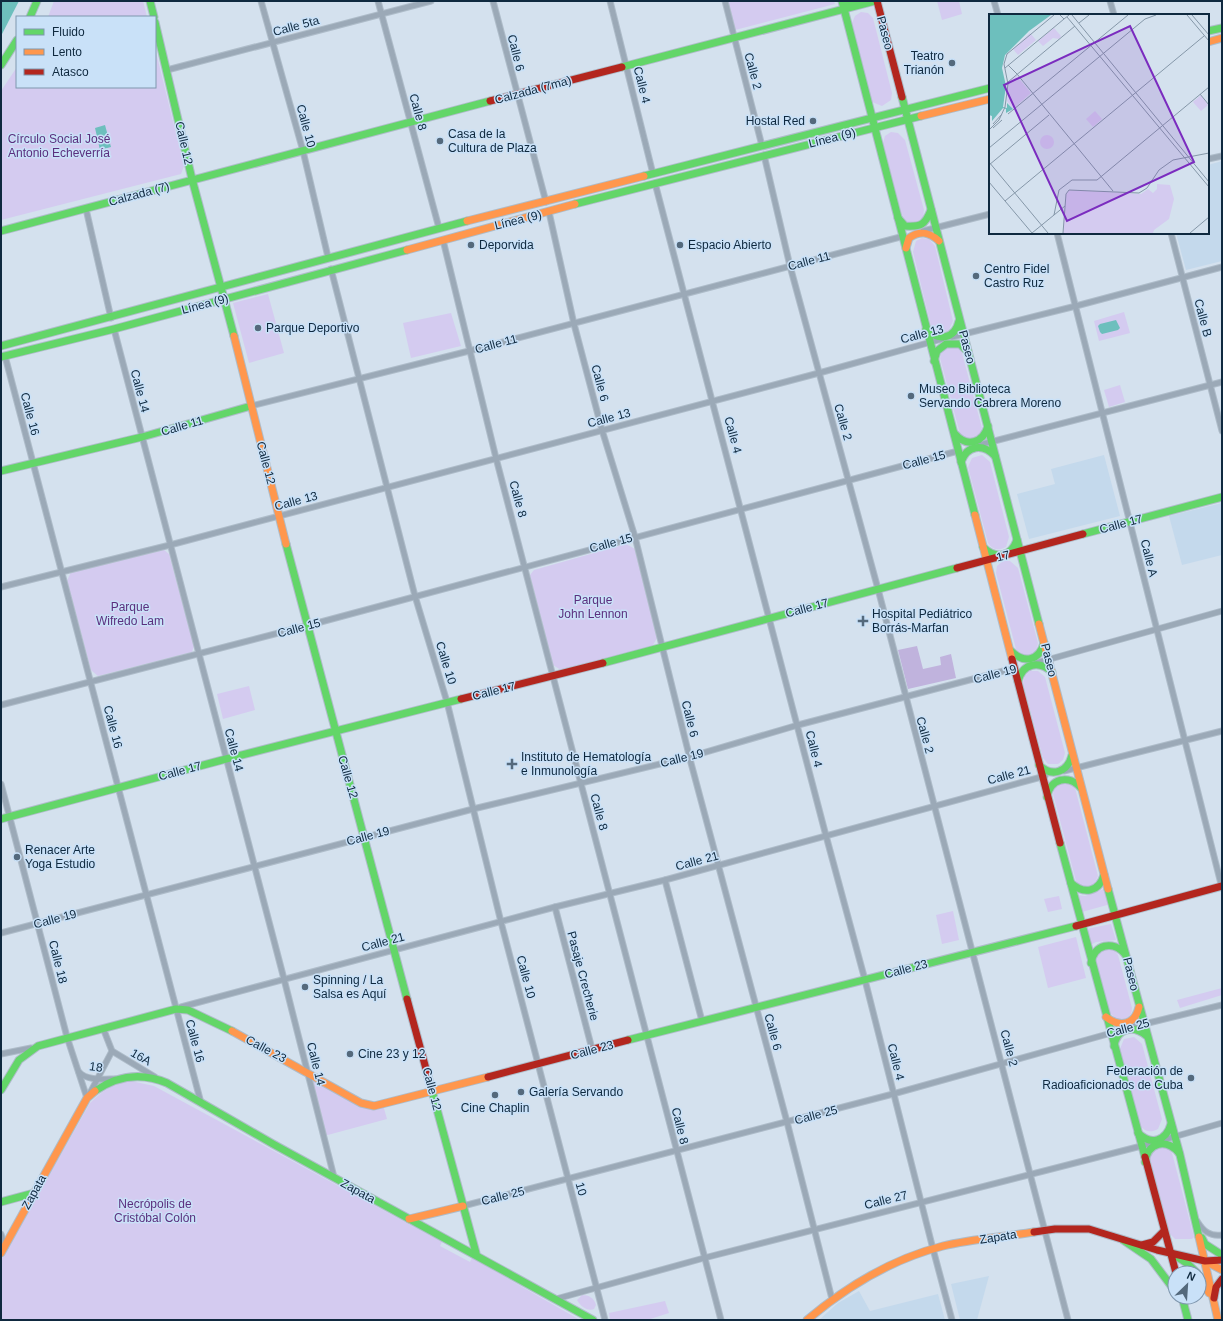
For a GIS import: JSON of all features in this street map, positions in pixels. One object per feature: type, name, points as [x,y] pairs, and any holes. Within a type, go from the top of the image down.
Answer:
[{"type":"main road","points":[[30,16],[37,1]]},
{"type":"main road","points":[[150,1],[154,16]]},
{"type":"main road","points":[[867,1],[859,5],[854,5],[843,1],[844,9],[1091,966],[1174,1265]]},
{"type":"main road","name":"Calzada (7ma)","points":[[192,179],[876,1]]},
{"type":"main road","name":"Paseo","points":[[876,1],[909,119],[995,456],[1045,642],[1072,754],[1180,1155],[1218,1320]]},
{"type":"main road","name":"Calle 12","points":[[156,26],[192,179],[307,626],[476,1253]]},
{"type":"main road","points":[[1209,31],[1222,28]]},
{"type":"main road","points":[[1209,42],[1222,38]]},
{"type":"main road","points":[[1,65],[16,42]]},
{"type":"main road","name":"Línea (9)","points":[[1,345],[111,318],[439,228],[989,88]]},
{"type":"main road","name":"Línea (9)","points":[[3,357],[114,329],[331,269],[655,183],[989,99]]},
{"type":"main road","name":"Calzada (7)","points":[[86,209],[192,179]]},
{"type":"main road","points":[[1,231],[86,209]]},
{"type":"main road","points":[[898,217],[905,226],[917,227],[927,221],[932,210]]},
{"type":"main road","points":[[906,249],[909,238],[919,232],[931,233],[940,241]]},
{"type":"main road","points":[[925,325],[930,335],[936,338],[945,338],[957,330],[960,319]]},
{"type":"main road","points":[[935,365],[935,353],[939,348],[947,343],[960,344],[969,353]]},
{"type":"main road","name":"Calle 11","points":[[1,471],[142,437],[251,406]]},
{"type":"main road","points":[[954,433],[963,442],[973,443],[984,437],[988,426]]},
{"type":"main road","points":[[961,462],[965,452],[974,447],[987,448],[995,456]]},
{"type":"main road","name":"Calle 15","points":[[958,451],[974,447]]},
{"type":"main road","name":"Calle 17","points":[[1020,552],[1222,497]]},
{"type":"main road","points":[[982,546],[991,555],[1003,556],[1013,550],[1017,539]]},
{"type":"main road","name":"17","points":[[986,560],[1020,552]]},
{"type":"main road","name":"Calle 17","points":[[1,818],[447,702],[553,676],[986,560]]},
{"type":"main road","points":[[1010,650],[1025,661],[1031,660],[1040,654],[1045,642]]},
{"type":"main road","points":[[1018,681],[1022,670],[1032,664],[1043,665],[1052,672]]},
{"type":"main road","name":"Calle 19","points":[[1015,668],[1032,664]]},
{"type":"main road","points":[[1038,764],[1047,772],[1059,772],[1069,766],[1072,754]]},
{"type":"main road","points":[[1048,800],[1049,789],[1061,779],[1071,780],[1080,786],[1082,791]]},
{"type":"main road","points":[[1070,882],[1079,890],[1091,891],[1101,885],[1104,874]]},
{"type":"main road","name":"Calle 23","points":[[1,1090],[22,1054],[31,1048],[67,1037],[176,1009],[188,1010],[214,1021],[307,1072],[356,1101],[374,1106],[1222,887]]},
{"type":"main road","points":[[1091,966],[1093,955],[1096,950],[1105,944],[1115,945],[1124,952],[1126,956]]},
{"type":"main road","points":[[1105,1016],[1114,1024],[1126,1024],[1136,1017],[1139,1006]]},
{"type":"main road","points":[[1114,1050],[1115,1038],[1127,1028],[1143,1031],[1149,1040]]},
{"type":"main road","name":"Zapata","points":[[3,1250],[87,1098],[96,1090],[118,1078],[138,1075],[160,1079],[409,1219],[476,1253],[593,1320]]},
{"type":"main road","points":[[1137,1132],[1146,1141],[1158,1141],[1168,1134],[1171,1123]]},
{"type":"main road","points":[[1146,1166],[1147,1154],[1154,1146],[1159,1144],[1169,1144],[1178,1150],[1180,1155]]},
{"type":"main road","points":[[1,1202],[34,1193]]},
{"type":"main road","name":"Calle 25","points":[[409,1219],[463,1206]]},
{"type":"main road","points":[[1195,1218],[1205,1244],[1222,1255]]},
{"type":"main road","name":"Zapata","points":[[807,1320],[832,1300],[882,1268],[932,1249],[1045,1230],[1083,1228],[1170,1252],[1205,1260],[1222,1260]]},
{"type":"main road","points":[[462,1246],[469,1231]]},
{"type":"main road","points":[[1142,1245],[1153,1242],[1164,1231]]},
{"type":"main road","points":[[1123,1240],[1151,1259],[1167,1280]]},
{"type":"main road","points":[[1170,1252],[1189,1265]]},
{"type":"main road","name":"Zapata","points":[[1205,1260],[1222,1270]]},
{"type":"main road","points":[[1213,1300],[1216,1287],[1222,1279]]},
{"type":"main road","points":[[1207,1290],[1213,1300]]},
{"type":"main road","points":[[1184,1305],[1188,1320]]},
{"type":"street","name":"Calle 10","points":[[261,1],[303,151],[328,258]]},
{"type":"street","name":"Calle 8","points":[[378,1],[439,228]]},
{"type":"street","name":"Calle 5ta","points":[[167,70],[431,1]]},
{"type":"street","name":"Calle 6","points":[[493,1],[546,202]]},
{"type":"street","name":"Calle 4","points":[[610,1],[653,174]]},
{"type":"street","name":"Calle 2","points":[[725,1],[762,146]]},
{"type":"street","points":[[994,1],[998,14]]},
{"type":"street","points":[[1110,1],[1114,14]]},
{"type":"street","name":"Calle 2","points":[[764,155],[790,266],[878,589],[933,807],[1002,1064],[1068,1320]]},
{"type":"street","points":[[1209,159],[1222,156]]},
{"type":"street","name":"Calle 4","points":[[655,183],[683,296],[713,401],[865,980],[932,1249],[952,1320]]},
{"type":"street","points":[[86,209],[111,318]]},
{"type":"street","name":"Calle 6","points":[[549,212],[574,324],[602,430],[635,537],[690,757],[787,1122],[832,1300]]},
{"type":"street","name":"Calle 11","points":[[251,406],[469,352],[683,296],[902,236],[989,214]]},
{"type":"street","name":"Calle A","points":[[1057,234],[1222,887]]},
{"type":"street","name":"Calle B","points":[[1171,234],[1222,431]]},
{"type":"street","name":"Calle 8","points":[[443,240],[496,458],[720,1320]]},
{"type":"street","name":"Calle 13","points":[[1,587],[170,545],[819,373],[929,342],[1076,306],[1222,267]]},
{"type":"street","name":"Calle 10","points":[[331,269],[415,596],[447,702],[501,922],[539,1064]]},
{"type":"street","name":"Calle 14","points":[[114,329],[284,979],[334,1177]]},
{"type":"street","name":"Calle 16","points":[[3,357],[33,463],[201,1103]]},
{"type":"street","name":"Calle 15","points":[[974,447],[1222,382]]},
{"type":"street","name":"Calle 15","points":[[1,705],[307,626],[958,451]]},
{"type":"street","name":"Calle 19","points":[[1032,664],[1222,611]]},
{"type":"street","name":"Calle 19","points":[[1,933],[473,809],[690,757],[798,726],[1015,668]]},
{"type":"street","name":"Calle 21","points":[[176,1009],[555,907],[719,866],[1059,772],[1222,731]]},
{"type":"street","name":"Calle 18","points":[[1,784],[67,1037],[87,1098]]},
{"type":"street","points":[[665,880],[702,1021]]},
{"type":"street","name":"Pasaje Crecherie","points":[[555,907],[592,1049]]},
{"type":"street","name":"Calle 25","points":[[463,1206],[677,1152],[1002,1064],[1127,1028],[1222,1005]]},
{"type":"street","name":"16A","points":[[103,1028],[112,1051],[160,1079]]},
{"type":"street","points":[[1,1054],[31,1048]]},
{"type":"street","name":"16A","points":[[87,1098],[112,1051]]},
{"type":"street","name":"10","points":[[539,1064],[604,1320]]},
{"type":"street","name":"18","points":[[77,1070],[85,1077],[98,1079],[118,1078]]},
{"type":"street","name":"Calle 27","points":[[556,1299],[813,1229],[1141,1146],[1222,1123]]},
{"type":"street","points":[[1195,1218],[1206,1232],[1214,1235],[1222,1235]]},
{"type":"street","points":[[1,1234],[3,1250]]},
{"type":"shaded area","points":[[1,1],[19,1],[1,36]]},
{"type":"shaded area","points":[[105,125],[111,147],[100,150],[95,128]]},
{"type":"shaded area","points":[[1222,161],[1222,261],[1186,270],[1176,234],[1209,234],[1209,165]]},
{"type":"shaded area","points":[[1116,320],[1120,328],[1118,330],[1102,334],[1100,332],[1098,326],[1100,324]]},
{"type":"shaded area","points":[[1104,455],[1120,516],[1029,539],[1017,494],[1055,484],[1051,469]]},
{"type":"shaded area","points":[[1222,503],[1222,555],[1182,565],[1169,516]]},
{"type":"shaded area","points":[[917,646],[923,669],[941,665],[940,657],[951,654],[956,678],[908,689],[898,650]]},
{"type":"shaded area","points":[[989,1276],[977,1320],[960,1320],[951,1284]]},
{"type":"shaded area","points":[[859,1291],[870,1311],[938,1294],[945,1320],[819,1320],[838,1303]]},
{"type":"green space","points":[[54,1],[143,1],[147,16],[48,16]]},
{"type":"green space","points":[[728,1],[834,1],[835,4],[735,30]]},
{"type":"green space","points":[[937,1],[959,1],[962,14],[942,20]]},
{"type":"green space","points":[[861,12],[868,13],[873,18],[892,93],[891,100],[882,106],[872,102],[852,23],[855,16]]},
{"type":"green space","name":"Círculo Social José Antonio Echeverría","points":[[156,52],[184,166],[181,174],[1,220],[1,91],[16,68],[16,88],[156,88]]},
{"type":"green space","points":[[891,132],[898,133],[905,140],[924,210],[923,217],[915,224],[908,223],[902,215],[883,143],[885,136]]},
{"type":"green space","points":[[922,238],[929,239],[935,246],[953,321],[949,330],[944,332],[939,332],[931,326],[913,252],[916,241]]},
{"type":"green space","name":"Parque Deportivo","points":[[268,294],[284,353],[249,363],[233,303]]},
{"type":"green space","points":[[1124,312],[1130,333],[1099,341],[1094,321]]},
{"type":"green space","points":[[451,313],[461,346],[411,358],[403,323]]},
{"type":"green space","points":[[951,346],[958,347],[962,353],[982,428],[980,435],[972,440],[962,437],[960,434],[940,358],[942,351]]},
{"type":"green space","points":[[1120,385],[1125,402],[1109,407],[1104,390]]},
{"type":"green space","points":[[982,455],[990,462],[1009,537],[1006,547],[1001,549],[996,549],[988,543],[968,467],[972,458]]},
{"type":"green space","name":"Parque John Lennon","points":[[626,544],[635,549],[657,638],[653,645],[561,670],[553,665],[530,575],[534,570]]},
{"type":"green space","name":"Parque Wifredo Lam","points":[[164,550],[169,554],[194,646],[192,652],[98,676],[91,670],[67,581],[71,572]]},
{"type":"green space","points":[[1003,561],[1010,561],[1018,568],[1038,643],[1035,651],[1029,655],[1024,655],[1016,649],[996,573],[997,566]]},
{"type":"green space","points":[[1030,671],[1038,671],[1045,677],[1065,753],[1063,760],[1058,764],[1048,764],[1043,758],[1023,683],[1025,676]]},
{"type":"green space","points":[[249,686],[255,710],[223,719],[217,694]]},
{"type":"green space","points":[[1064,781],[1074,785],[1098,876],[1094,885],[1089,887],[1084,887],[1076,881],[1053,794],[1055,787]]},
{"type":"green space","points":[[1104,889],[1108,903],[1107,905],[1082,912],[1080,911],[1078,895],[1085,896]]},
{"type":"green space","points":[[1059,896],[1062,909],[1048,912],[1044,899]]},
{"type":"green space","points":[[953,911],[959,940],[942,944],[936,915]]},
{"type":"green space","points":[[1111,924],[1116,940],[1096,942],[1089,946],[1086,929]]},
{"type":"green space","points":[[1076,937],[1086,978],[1048,988],[1038,947]]},
{"type":"green space","points":[[1107,948],[1114,950],[1118,955],[1132,1008],[1130,1015],[1124,1019],[1118,1020],[1110,1013],[1096,960],[1098,953]]},
{"type":"green space","points":[[1222,988],[1222,995],[1180,1008],[1177,1000]]},
{"type":"green space","points":[[1134,1037],[1142,1044],[1162,1119],[1158,1129],[1153,1131],[1148,1131],[1140,1125],[1120,1049],[1124,1039]]},
{"type":"green space","points":[[307,1072],[356,1101],[383,1105],[387,1119],[324,1136]]},
{"type":"green space","name":"Necrópolis de Cristóbal Colón","points":[[131,1081],[154,1086],[442,1242],[440,1246],[470,1262],[472,1258],[580,1320],[1,1320],[1,1260],[90,1103],[109,1088]]},
{"type":"green space","points":[[1161,1146],[1168,1148],[1172,1153],[1194,1237],[1192,1239],[1175,1239],[1170,1234],[1150,1159],[1154,1149]]},
{"type":"green space","points":[[582,1295],[589,1296],[593,1299],[596,1305],[594,1309],[589,1310],[580,1304],[577,1300]]},
{"type":"green space","points":[[665,1301],[669,1313],[647,1320],[610,1320],[609,1313]]},
{"type":"traffic: fast","points":[[30,16],[37,1]]},
{"type":"traffic: fast","points":[[150,1],[154,16]]},
{"type":"traffic: fast","points":[[842,1],[975,515]]},
{"type":"traffic: fast","points":[[844,1],[856,5],[867,1]]},
{"type":"traffic: fast","points":[[622,67],[875,1]]},
{"type":"traffic: fast","points":[[156,26],[192,179],[234,336]]},
{"type":"traffic: fast","points":[[1209,31],[1222,28]]},
{"type":"traffic: fast","points":[[1,65],[16,42]]},
{"type":"traffic: fast","points":[[644,176],[989,88]]},
{"type":"traffic: fast","points":[[902,97],[1039,624]]},
{"type":"traffic: fast","points":[[1,231],[490,101]]},
{"type":"traffic: fast","points":[[575,204],[921,116]]},
{"type":"traffic: fast","points":[[898,218],[905,226],[915,226],[922,224],[927,219],[931,210]]},
{"type":"traffic: fast","points":[[1,346],[467,221]]},
{"type":"traffic: fast","points":[[1,357],[114,329],[407,250]]},
{"type":"traffic: fast","points":[[926,329],[936,336],[946,337],[954,332],[959,321]]},
{"type":"traffic: fast","points":[[934,361],[937,351],[946,344],[960,344],[968,352]]},
{"type":"traffic: fast","points":[[1,471],[142,437],[251,406]]},
{"type":"traffic: fast","points":[[955,434],[965,441],[974,442],[979,440],[986,432],[988,426]]},
{"type":"traffic: fast","points":[[961,462],[967,452],[976,448],[985,449],[995,456]]},
{"type":"traffic: fast","points":[[1083,534],[1222,497]]},
{"type":"traffic: fast","points":[[983,547],[993,554],[1003,555],[1011,550],[1017,540]]},
{"type":"traffic: fast","points":[[286,544],[407,999]]},
{"type":"traffic: fast","points":[[603,663],[957,568]]},
{"type":"traffic: fast","points":[[1011,651],[1021,658],[1030,659],[1039,654],[1044,643]]},
{"type":"traffic: fast","points":[[1018,681],[1024,670],[1032,665],[1042,666],[1052,672]]},
{"type":"traffic: fast","points":[[1,819],[226,759],[461,699]]},
{"type":"traffic: fast","points":[[1039,765],[1049,771],[1059,771],[1067,766],[1072,755]]},
{"type":"traffic: fast","points":[[1047,797],[1052,786],[1061,780],[1071,781],[1081,788]]},
{"type":"traffic: fast","points":[[1060,843],[1145,1157]]},
{"type":"traffic: fast","points":[[1071,883],[1081,889],[1090,890],[1099,885],[1104,875]]},
{"type":"traffic: fast","points":[[1108,889],[1180,1155],[1199,1237]]},
{"type":"traffic: fast","points":[[628,1040],[1076,926]]},
{"type":"traffic: fast","points":[[1091,963],[1096,952],[1105,946],[1115,947],[1125,954]]},
{"type":"traffic: fast","points":[[1,1090],[19,1060],[38,1046],[176,1009],[188,1010],[232,1031]]},
{"type":"traffic: fast","points":[[1114,1046],[1119,1035],[1127,1030],[1137,1030],[1147,1036]]},
{"type":"traffic: fast","points":[[95,1091],[112,1081],[130,1077],[148,1077],[167,1083],[273,1144],[593,1320]]},
{"type":"traffic: fast","points":[[432,1091],[476,1253]]},
{"type":"traffic: fast","points":[[1138,1133],[1148,1139],[1158,1140],[1166,1134],[1171,1124]]},
{"type":"traffic: fast","points":[[1145,1162],[1150,1150],[1158,1144],[1169,1145],[1179,1153]]},
{"type":"traffic: fast","points":[[1,1202],[34,1193]]},
{"type":"traffic: fast","points":[[1202,1238],[1205,1244],[1222,1255]]},
{"type":"traffic: fast","points":[[1123,1240],[1151,1259],[1167,1280]]},
{"type":"traffic: fast","points":[[1170,1252],[1189,1265]]},
{"type":"traffic: fast","points":[[1184,1305],[1188,1320]]},
{"type":"traffic: slow","points":[[1209,42],[1222,38]]},
{"type":"traffic: slow","points":[[921,116],[989,99]]},
{"type":"traffic: slow","points":[[467,221],[644,176]]},
{"type":"traffic: slow","points":[[407,250],[575,204]]},
{"type":"traffic: slow","points":[[906,248],[909,238],[913,235],[921,233],[928,234],[939,241]]},
{"type":"traffic: slow","points":[[234,336],[286,544]]},
{"type":"traffic: slow","points":[[975,515],[1012,659]]},
{"type":"traffic: slow","points":[[1039,624],[1108,889]]},
{"type":"traffic: slow","points":[[1106,1017],[1116,1023],[1126,1023],[1134,1018],[1139,1007]]},
{"type":"traffic: slow","points":[[232,1031],[361,1103],[374,1106],[488,1077]]},
{"type":"traffic: slow","points":[[1,1253],[87,1098],[95,1091]]},
{"type":"traffic: slow","points":[[409,1219],[463,1206]]},
{"type":"traffic: slow","points":[[807,1320],[838,1296],[870,1276],[906,1258],[943,1246],[1034,1232]]},
{"type":"traffic: slow","points":[[1199,1237],[1218,1320]]},
{"type":"traffic: slow","points":[[1205,1261],[1222,1270]]},
{"type":"traffic: jam","points":[[877,1],[902,97]]},
{"type":"traffic: jam","points":[[490,101],[622,67]]},
{"type":"traffic: jam","points":[[957,568],[1083,534]]},
{"type":"traffic: jam","points":[[1012,659],[1060,843]]},
{"type":"traffic: jam","points":[[461,699],[603,663]]},
{"type":"traffic: jam","points":[[1076,926],[1222,886]]},
{"type":"traffic: jam","points":[[407,999],[432,1091]]},
{"type":"traffic: jam","points":[[488,1077],[628,1040]]},
{"type":"traffic: jam","points":[[1145,1157],[1174,1265]]},
{"type":"traffic: jam","points":[[1034,1232],[1055,1229],[1089,1229],[1157,1250],[1205,1261],[1222,1260]]},
{"type":"traffic: jam","points":[[1142,1245],[1153,1242],[1164,1231]]},
{"type":"traffic: jam","points":[[1214,1298],[1216,1287],[1222,1279]]},
{"type":"place","name":"Teatro Trianón","points":[[952,63]]},
{"type":"place","name":"Hostal Red","points":[[813,121]]},
{"type":"place","name":"Casa de la Cultura de Plaza","points":[[440,141]]},
{"type":"place","name":"Deporvida","points":[[471,245]]},
{"type":"place","name":"Espacio Abierto","points":[[680,245]]},
{"type":"place","name":"Centro Fidel Castro Ruz","points":[[976,276]]},
{"type":"place","name":"Parque Deportivo","points":[[258,328]]},
{"type":"place","name":"Museo Biblioteca Servando Cabrera Moreno","points":[[911,396]]},
{"type":"place","name":"Hospital Pediátrico Borrás-Marfan","points":[[863,621]]},
{"type":"place","name":"Instituto de Hematología e Inmunología","points":[[512,764]]},
{"type":"place","name":"Renacer Arte Yoga Estudio","points":[[17,857]]},
{"type":"place","name":"Spinning / La Salsa es Aquí","points":[[305,987]]},
{"type":"place","name":"Cine 23 y 12","points":[[350,1054]]},
{"type":"place","name":"Federación de Radioaficionados de Cuba","points":[[1191,1078]]},
{"type":"place","name":"Galería Servando","points":[[521,1092]]},
{"type":"place","name":"Cine Chaplin","points":[[495,1095]]}]
